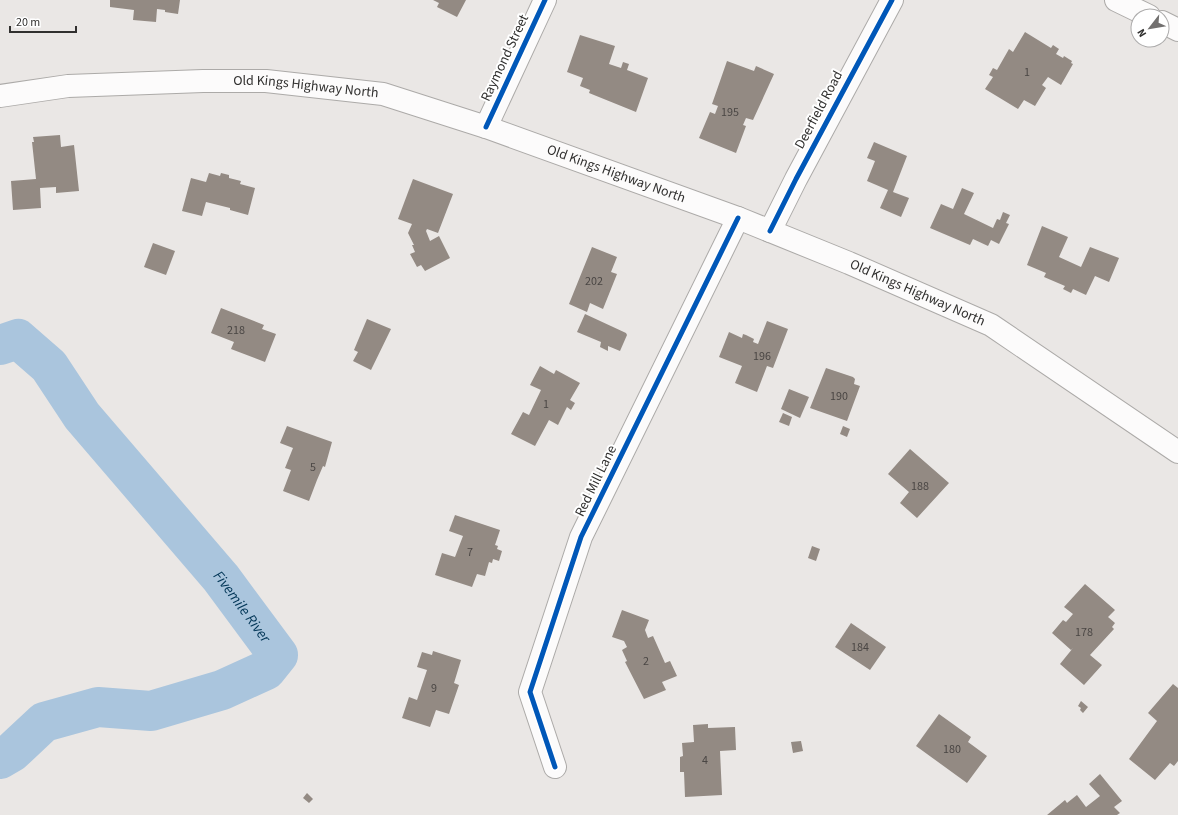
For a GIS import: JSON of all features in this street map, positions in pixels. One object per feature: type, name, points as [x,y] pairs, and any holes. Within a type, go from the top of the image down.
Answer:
[{"type":"main road","name":"Raymond Street","points":[[486,127],[545,0]]},
{"type":"main road","name":"Deerfield Road","points":[[770,231],[796,179],[892,0]]},
{"type":"main road","points":[[1116,0],[1132,8]]},
{"type":"main road","name":"Old Kings Highway North","points":[[0,96],[68,86],[179,81],[266,80],[383,94],[486,127],[738,218],[991,325],[1178,452]]},
{"type":"main road","name":"Red Mill Lane","points":[[555,766],[530,692],[582,538],[738,218]]},
{"type":"building","points":[[110,0],[180,0],[178,14],[157,9],[156,22],[133,20],[134,10],[110,7]]},
{"type":"building","points":[[433,0],[466,0],[457,17],[437,7],[439,3]]},
{"type":"building","points":[[1025,32],[1051,48],[1053,45],[1059,49],[1056,54],[1063,58],[1064,56],[1072,61],[1071,63],[1073,64],[1061,85],[1048,77],[1042,85],[1046,88],[1035,106],[1024,100],[1018,109],[985,89],[993,77],[989,75],[993,68],[997,70],[1009,49],[1013,52]]},
{"type":"building","points":[[580,35],[615,46],[609,64],[621,68],[623,62],[629,64],[627,70],[648,78],[636,112],[589,93],[590,90],[580,86],[583,78],[567,72]]},
{"type":"building","points":[[727,61],[754,71],[756,66],[774,74],[753,120],[746,118],[743,125],[746,126],[736,153],[699,138],[710,112],[715,114],[718,106],[712,104]]},
{"type":"building","points":[[60,135],[61,147],[74,145],[79,191],[56,193],[56,187],[40,188],[41,208],[13,210],[11,181],[36,179],[32,142],[34,142],[33,137]]},
{"type":"building","points":[[874,142],[907,156],[893,192],[909,198],[901,217],[880,208],[888,190],[867,181],[875,161],[867,158]]},
{"type":"building","points":[[209,173],[220,176],[221,173],[229,175],[229,178],[241,181],[240,184],[255,188],[248,215],[230,210],[230,208],[206,202],[202,216],[182,211],[191,178],[206,182]]},
{"type":"building","points":[[413,179],[453,194],[438,233],[427,229],[426,231],[430,241],[439,236],[450,258],[425,271],[421,265],[417,267],[410,254],[415,252],[412,245],[414,245],[408,233],[412,224],[398,219]]},
{"type":"building","points":[[962,188],[974,193],[964,214],[993,228],[997,219],[1000,220],[1003,212],[1010,215],[1006,223],[1009,224],[999,244],[991,240],[988,246],[973,239],[970,245],[930,228],[941,204],[953,209]]},
{"type":"building","points":[[1042,226],[1068,237],[1059,257],[1081,267],[1090,247],[1119,258],[1109,282],[1095,276],[1086,295],[1073,289],[1071,293],[1063,289],[1065,286],[1044,277],[1046,273],[1027,265]]},
{"type":"building","points":[[153,243],[175,251],[166,275],[144,267]]},
{"type":"building","points":[[592,247],[617,257],[611,272],[617,274],[603,309],[590,303],[587,312],[569,304]]},
{"type":"building","points":[[221,308],[264,325],[262,329],[276,334],[265,362],[231,349],[234,342],[211,333]]},
{"type":"building","points":[[585,314],[626,333],[627,335],[620,351],[608,346],[608,351],[600,347],[601,342],[577,332]]},
{"type":"building","points":[[367,319],[391,329],[371,370],[353,361],[358,352],[354,350]]},
{"type":"building","points":[[767,321],[788,329],[773,368],[767,366],[757,392],[735,383],[742,366],[719,357],[729,332],[742,338],[743,334],[746,335],[754,339],[753,342],[758,344]]},
{"type":"building","points":[[540,366],[554,374],[556,370],[580,383],[570,400],[575,403],[571,410],[567,407],[558,425],[549,420],[535,446],[511,434],[523,412],[529,415],[541,390],[530,385]]},
{"type":"building","points":[[826,368],[853,377],[855,379],[854,384],[860,386],[847,421],[810,408]]},
{"type":"building","points":[[789,389],[809,397],[800,418],[781,409]]},
{"type":"building","points":[[783,413],[792,417],[789,426],[779,422]]},
{"type":"building","points":[[287,426],[332,442],[325,467],[323,466],[309,501],[283,491],[291,470],[285,468],[293,448],[280,443]]},
{"type":"building","points":[[843,426],[850,429],[847,437],[840,434]]},
{"type":"building","points":[[910,449],[949,483],[917,518],[900,503],[909,492],[888,474]]},
{"type":"building","points":[[455,515],[500,530],[495,545],[498,546],[497,549],[502,551],[499,561],[493,559],[492,563],[489,562],[485,576],[477,574],[472,587],[435,575],[442,553],[455,557],[463,536],[449,531]]},
{"type":"building","points":[[812,546],[820,549],[816,561],[808,558]]},
{"type":"building","points":[[1085,584],[1115,610],[1108,617],[1115,623],[1112,627],[1114,629],[1090,655],[1102,665],[1084,685],[1060,664],[1073,648],[1071,650],[1052,633],[1063,620],[1066,622],[1073,614],[1064,607]]},
{"type":"building","points":[[622,610],[649,620],[645,630],[648,638],[653,636],[665,663],[670,661],[677,676],[662,682],[666,690],[644,699],[625,662],[627,661],[622,650],[627,647],[624,641],[612,637]]},
{"type":"building","points":[[851,623],[886,647],[870,670],[835,647]]},
{"type":"building","points":[[433,651],[461,660],[454,683],[459,685],[449,714],[436,710],[430,727],[402,718],[409,697],[417,700],[427,670],[417,667],[422,652],[432,655]]},
{"type":"building","points":[[1173,684],[1178,688],[1178,761],[1174,766],[1170,763],[1155,780],[1129,759],[1157,721],[1148,713]]},
{"type":"building","points":[[1081,701],[1088,707],[1083,713],[1080,710],[1081,708],[1078,706]]},
{"type":"building","points":[[939,714],[971,737],[968,742],[987,756],[967,783],[916,746]]},
{"type":"building","points":[[708,724],[708,728],[735,727],[736,750],[720,751],[722,795],[685,797],[684,772],[680,772],[680,757],[683,756],[682,743],[694,742],[693,725]]},
{"type":"building","points":[[801,741],[803,751],[793,753],[791,742]]},
{"type":"building","points":[[1100,774],[1122,801],[1114,807],[1120,813],[1117,815],[1047,815],[1065,800],[1067,803],[1077,795],[1086,807],[1100,796],[1089,784]]},
{"type":"building","points":[[307,793],[313,799],[309,803],[303,798]]},
{"type":"waterway","name":"Fivemile River","points":[[0,345],[18,339],[49,366],[82,416],[221,578],[278,655],[266,670],[222,690],[151,711],[98,707],[44,722],[12,752],[0,759]]},
{"type":"cycle path","points":[[486,127],[545,0]]},
{"type":"cycle path","points":[[770,231],[796,179],[892,0]]},
{"type":"cycle path","points":[[555,767],[530,692],[581,537],[738,218]]}]
